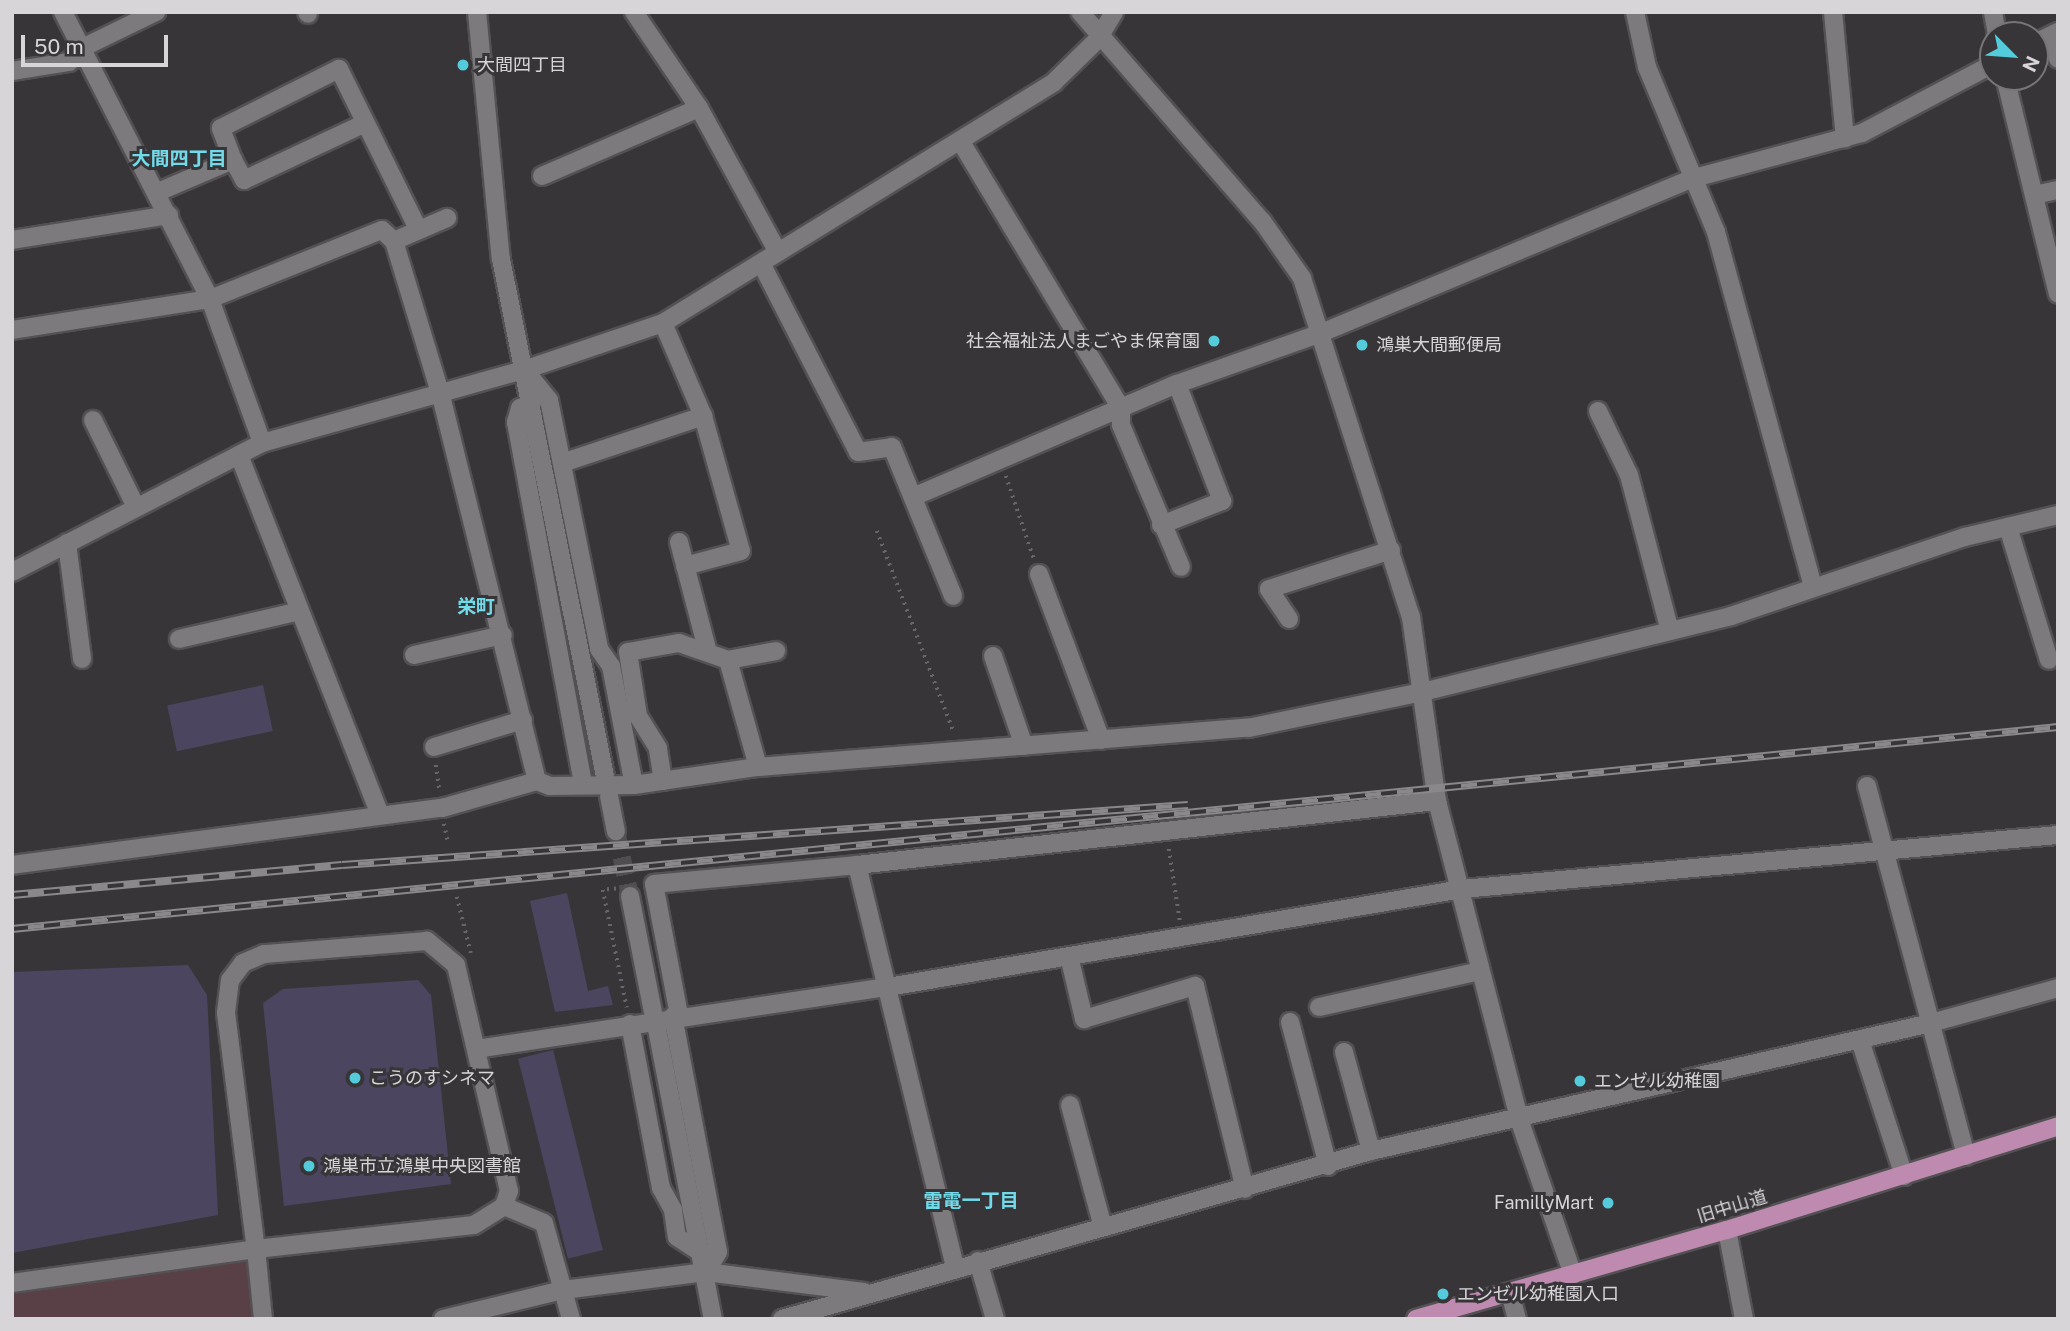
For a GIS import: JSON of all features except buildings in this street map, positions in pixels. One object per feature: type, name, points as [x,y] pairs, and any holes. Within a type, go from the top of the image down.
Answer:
[{"type":"main road","name":"旧中山道","points":[[1416,1319],[1727,1230],[2058,1126]]},
{"type":"street","points":[[62,12],[158,192],[210,299],[262,443]]},
{"type":"street","points":[[12,71],[69,62],[80,49],[156,12]]},
{"type":"street","points":[[477,12],[491,194],[605,776]]},
{"type":"street","points":[[1080,12],[1098,38],[1262,221],[1302,278],[1411,617],[1437,801],[1462,889],[1480,971],[1519,1119],[1573,1275]]},
{"type":"street","points":[[12,572],[262,443],[524,370],[663,323],[961,142],[1054,82],[1098,38],[1114,12]]},
{"type":"street","points":[[1635,12],[1647,67],[1716,232],[1813,587]]},
{"type":"street","points":[[1833,12],[1846,138]]},
{"type":"street","points":[[636,13],[699,108],[778,252]]},
{"type":"street","points":[[2056,33],[2058,59]]},
{"type":"street","points":[[363,124],[244,180],[220,128],[339,69],[363,124],[418,229]]},
{"type":"street","points":[[913,497],[1177,384],[1321,332],[1694,178],[1846,138],[1979,71]]},
{"type":"street","points":[[2008,91],[2058,294]]},
{"type":"street","points":[[542,176],[699,108]]},
{"type":"street","points":[[961,142],[1121,408],[1121,425],[1181,567]]},
{"type":"street","points":[[158,192],[233,160]]},
{"type":"street","points":[[2034,195],[2058,190]]},
{"type":"street","points":[[12,240],[169,215]]},
{"type":"street","points":[[394,241],[447,218]]},
{"type":"street","points":[[12,330],[210,299],[382,230],[394,241],[440,392],[503,635],[537,781]]},
{"type":"street","points":[[761,263],[858,452],[892,447],[953,596]]},
{"type":"street","points":[[663,323],[703,416],[741,551],[685,566]]},
{"type":"street","points":[[524,370],[549,400],[599,649],[611,666],[634,785]]},
{"type":"street","points":[[1161,525],[1222,501],[1177,384]]},
{"type":"street","points":[[532,403],[520,408],[516,422],[583,784]]},
{"type":"street","points":[[1598,411],[1629,475],[1670,631]]},
{"type":"street","points":[[562,463],[703,416]]},
{"type":"street","points":[[93,420],[136,507]]},
{"type":"street","points":[[239,454],[379,813]]},
{"type":"street","points":[[12,865],[269,835],[379,813],[442,808],[537,781],[550,786],[634,785],[758,767],[1248,728],[1422,692],[1670,631],[2008,527],[2058,515]]},
{"type":"street","points":[[2008,527],[2049,660]]},
{"type":"street","points":[[679,542],[707,649]]},
{"type":"street","points":[[68,543],[82,659]]},
{"type":"street","points":[[1289,619],[1269,589],[1391,550]]},
{"type":"street","points":[[1039,574],[1101,740]]},
{"type":"street","points":[[179,639],[300,611]]},
{"type":"street","points":[[414,654],[503,635]]},
{"type":"street","points":[[663,781],[658,748],[638,716],[628,652],[679,643],[707,649],[728,660],[776,651]]},
{"type":"street","points":[[993,656],[1024,746]]},
{"type":"street","points":[[728,660],[758,767]]},
{"type":"street","points":[[434,747],[523,720]]},
{"type":"street","points":[[1867,786],[1881,853],[1931,1023],[1966,1156]]},
{"type":"street","points":[[609,796],[616,831]]},
{"type":"street","points":[[706,1272],[718,1252],[654,884],[857,865],[1437,801]]},
{"type":"street","points":[[476,1049],[676,1016],[888,987],[1462,889],[2058,835]]},
{"type":"street","points":[[857,865],[955,1268]]},
{"type":"street","points":[[630,896],[706,1272],[713,1319]]},
{"type":"street","points":[[12,1283],[256,1250],[474,1225],[504,1206],[509,1191],[456,965],[427,941],[264,954],[243,963],[230,980],[226,1013],[256,1250],[263,1319]]},
{"type":"street","points":[[1069,956],[1084,1018],[1195,986],[1245,1189]]},
{"type":"street","points":[[1319,1007],[1480,971]]},
{"type":"street","points":[[782,1319],[978,1261],[1328,1166],[1371,1151],[1860,1040],[2058,988]]},
{"type":"street","points":[[1290,1022],[1328,1166]]},
{"type":"street","points":[[630,1024],[661,1188],[673,1210],[677,1237],[702,1253]]},
{"type":"street","points":[[1860,1040],[1903,1176]]},
{"type":"street","points":[[1344,1052],[1371,1151]]},
{"type":"street","points":[[1070,1105],[1103,1227]]},
{"type":"street","points":[[504,1206],[544,1223],[571,1319]]},
{"type":"street","points":[[1727,1230],[1744,1319]]},
{"type":"street","points":[[978,1261],[995,1319]]},
{"type":"street","points":[[443,1319],[563,1290],[706,1272],[869,1293]]},
{"type":"street","points":[[1510,1293],[1517,1319]]},
{"type":"path","points":[[1001,460],[1039,574]]},
{"type":"path","points":[[877,531],[961,751]]},
{"type":"path","points":[[1166,831],[1183,937]]},
{"type":"shaded area","points":[[256,1249],[263,1319],[12,1319],[12,1283]]},
{"type":"tunnel","points":[[616,831],[630,896]]},
{"type":"railway","points":[[12,929],[2058,727]]},
{"type":"railway","points":[[12,895],[342,865],[1188,805]]},
{"type":"place","name":"大間四丁目","points":[[463,65]]},
{"type":"place","name":"社会福祉法人まごやま保育園","points":[[1214,341]]},
{"type":"place","name":"鴻巣大間郵便局","points":[[1362,345]]},
{"type":"place","name":"こうのすシネマ","points":[[355,1078]]},
{"type":"place","name":"エンゼル幼稚園","points":[[1580,1081]]},
{"type":"place","name":"鴻巣市立鴻巣中央図書館","points":[[309,1166]]},
{"type":"place","name":"FamillyMart","points":[[1608,1203]]},
{"type":"place","name":"エンゼル幼稚園入口","points":[[1443,1294]]},
{"type":"district","name":"大間四丁目","points":[[179,159]]},
{"type":"district","name":"栄町","points":[[476,607]]},
{"type":"district","name":"雷電一丁目","points":[[971,1201]]}]
